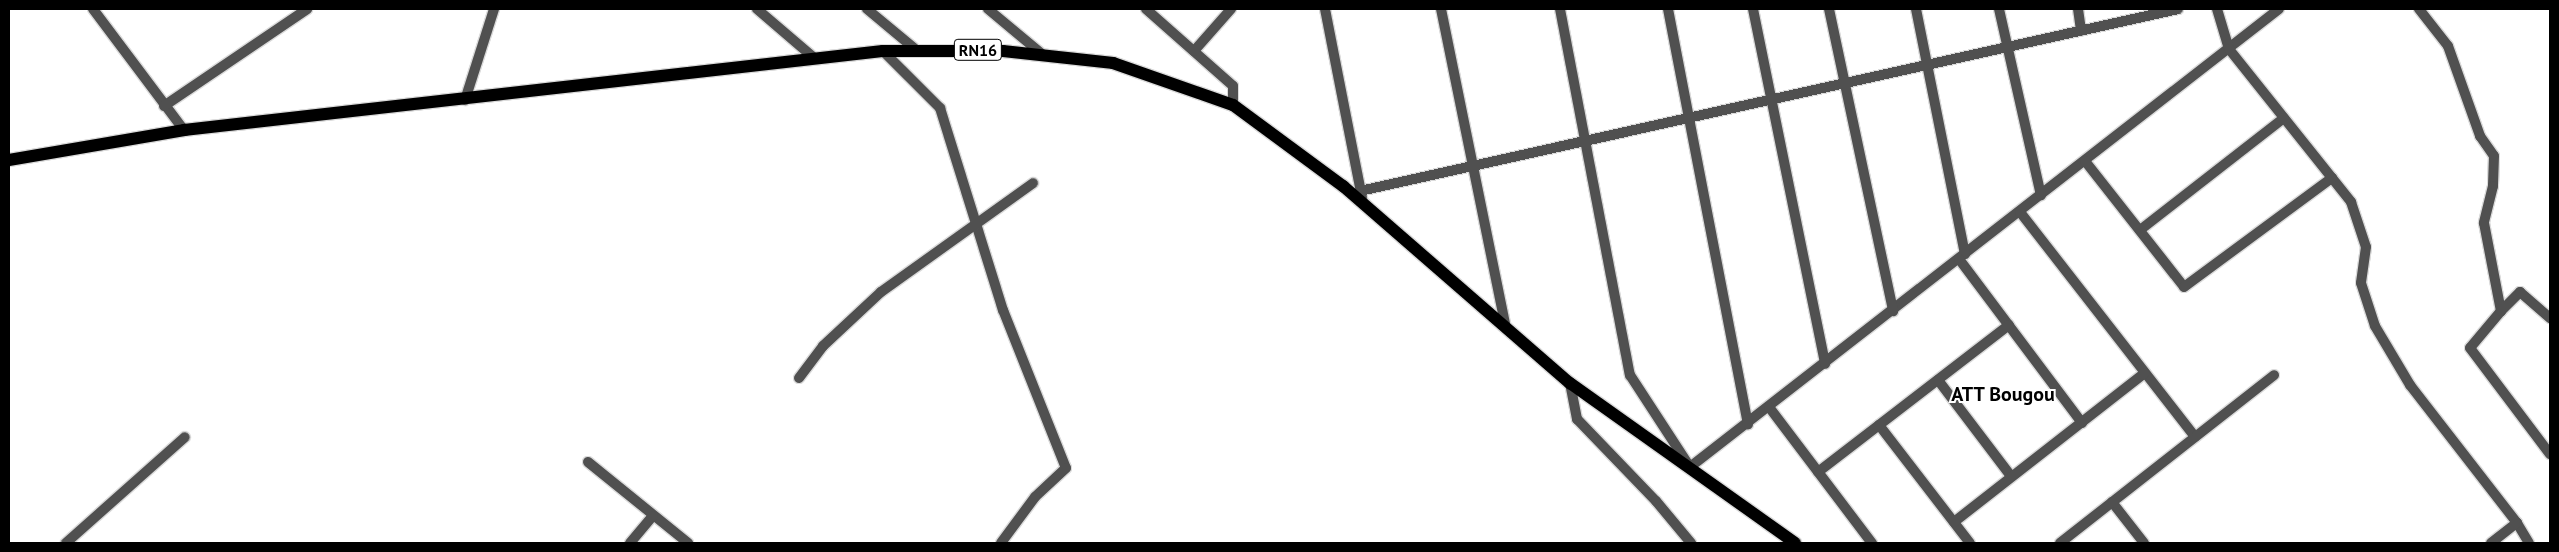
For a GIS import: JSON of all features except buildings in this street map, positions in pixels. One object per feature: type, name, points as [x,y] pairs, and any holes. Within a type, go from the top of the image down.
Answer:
[{"type":"main road","name":"RN16","points":[[9,160],[184,130],[465,100],[883,50],[915,49],[1042,54],[1113,63],[1233,105],[1364,205],[1570,383],[1795,543]]},
{"type":"street","points":[[92,9],[184,130]]},
{"type":"street","points":[[164,106],[307,9]]},
{"type":"street","points":[[465,100],[494,9]]},
{"type":"street","points":[[757,9],[813,57]]},
{"type":"street","points":[[867,9],[915,49]]},
{"type":"street","points":[[988,9],[1042,54]]},
{"type":"street","points":[[1146,9],[1233,86],[1233,105]]},
{"type":"street","points":[[1194,51],[1231,9]]},
{"type":"street","points":[[1325,9],[1364,205]]},
{"type":"street","points":[[1440,9],[1506,328]]},
{"type":"street","points":[[1560,9],[1630,375],[1690,467],[1748,424],[2279,9]]},
{"type":"street","points":[[1668,9],[1748,424]]},
{"type":"street","points":[[1753,9],[1773,99],[1825,364]]},
{"type":"street","points":[[1829,9],[1843,84],[1893,311]]},
{"type":"street","points":[[1916,9],[1928,65],[1962,257],[2008,325],[2082,423]]},
{"type":"street","points":[[1999,9],[2041,195]]},
{"type":"street","points":[[2078,9],[2082,30]]},
{"type":"street","points":[[1360,191],[2178,9]]},
{"type":"street","points":[[2217,9],[2228,49],[2351,202],[2366,247],[2361,282],[2376,326],[2410,386],[2517,523],[2529,543]]},
{"type":"street","points":[[2419,9],[2448,46],[2480,136],[2494,156],[2493,186],[2484,222],[2501,311]]},
{"type":"street","points":[[883,50],[940,108],[974,226],[1020,358],[1066,468],[1035,497],[1000,543]]},
{"type":"street","points":[[2140,230],[2284,118]]},
{"type":"street","points":[[2085,161],[2184,287],[2332,178]]},
{"type":"street","points":[[799,378],[823,346],[881,292],[974,226],[979,219],[1033,183]]},
{"type":"street","points":[[2020,212],[2195,437]]},
{"type":"street","points":[[2550,318],[2520,292],[2501,311],[2470,348],[2550,454]]},
{"type":"street","points":[[1818,472],[2008,325]]},
{"type":"street","points":[[1954,522],[2145,374]]},
{"type":"street","points":[[2060,543],[2274,375]]},
{"type":"street","points":[[1938,380],[2011,476]]},
{"type":"street","points":[[1570,383],[1577,418],[1656,501],[1691,543]]},
{"type":"street","points":[[1769,407],[1872,543]]},
{"type":"street","points":[[1879,425],[1970,543]]},
{"type":"street","points":[[66,543],[184,437]]},
{"type":"street","points":[[588,462],[688,543]]},
{"type":"street","points":[[2112,502],[2144,543]]},
{"type":"street","points":[[630,543],[653,516]]},
{"type":"street","points":[[2491,543],[2517,523]]},
{"type":"district","name":"ATT Bougou","points":[[2003,394]]}]
